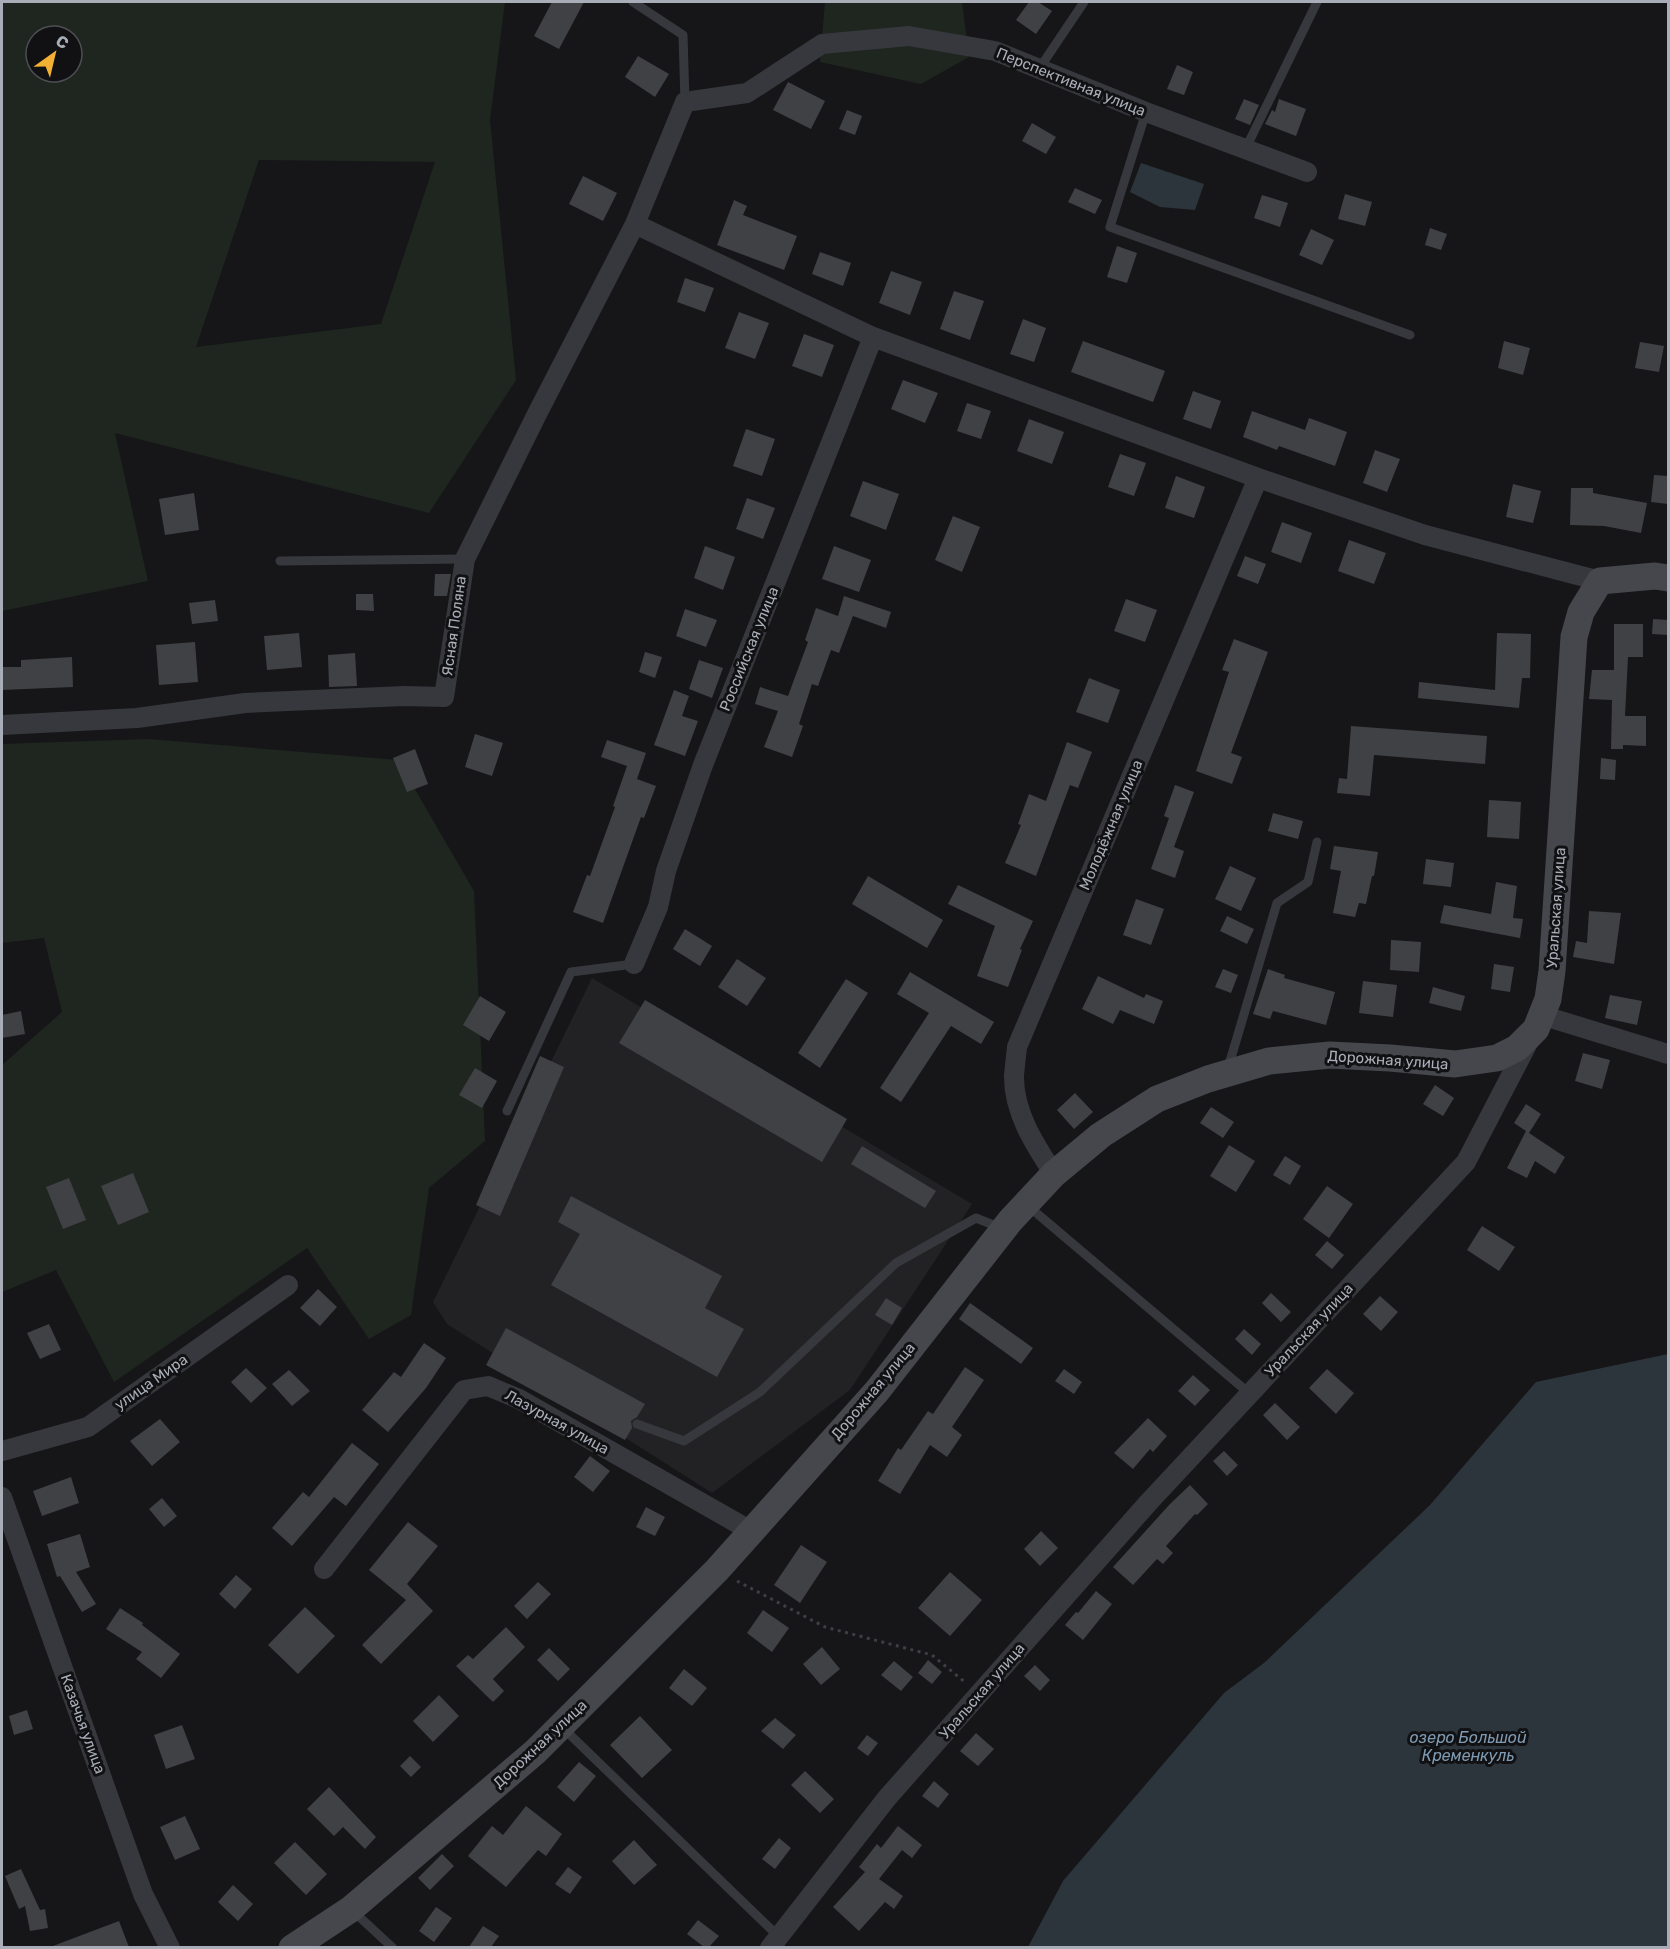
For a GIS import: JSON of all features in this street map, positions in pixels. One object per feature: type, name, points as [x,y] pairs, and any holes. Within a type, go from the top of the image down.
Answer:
[{"type":"street","name":"Перспективная улица","points":[[685,102],[747,93],[822,44],[909,36],[995,51],[1146,112],[1307,172]]},
{"type":"street","points":[[685,102],[635,224],[873,337],[1258,478],[1425,535],[1595,589],[1655,576],[1668,578]]},
{"type":"street","name":"Ясная Поляна","points":[[2,725],[137,718],[245,704],[404,696],[444,697],[465,559],[635,224]]},
{"type":"street","name":"Российская улица","points":[[634,964],[658,908],[666,871],[703,765],[873,337]]},
{"type":"street","name":"Молодёжная улица","points":[[1054,1174],[1036,1146],[1019,1110],[1014,1078],[1017,1047],[1258,478]]},
{"type":"street","name":"Уральская улица","points":[[775,1942],[887,1798],[1148,1503],[1466,1162],[1539,1022],[1548,999],[1552,971],[1574,637],[1581,612],[1595,589]]},
{"type":"street","points":[[1539,1022],[1668,1054]]},
{"type":"street","name":"Дорожная улица","points":[[292,1947],[351,1909],[535,1752],[717,1570],[877,1391],[1003,1228],[1025,1203],[1054,1174],[1101,1135],[1157,1099],[1226,1073],[1269,1061],[1330,1055],[1455,1064],[1497,1058],[1517,1048],[1539,1022]]},
{"type":"street","name":"улица Мира","points":[[2,1451],[88,1427],[288,1285]]},
{"type":"street","name":"Лазурная улица","points":[[324,1569],[464,1390],[488,1386],[519,1399],[751,1531]]},
{"type":"street","name":"Казачья улица","points":[[2,1497],[143,1894],[170,1947]]},
{"type":"lane","points":[[633,2],[682,35],[685,102]]},
{"type":"lane","points":[[1039,69],[1084,2]]},
{"type":"lane","points":[[1246,148],[1317,2]]},
{"type":"lane","points":[[1146,112],[1110,227],[1410,334]]},
{"type":"lane","points":[[280,561],[465,559]]},
{"type":"lane","points":[[1226,1073],[1277,903],[1308,882],[1317,842]]},
{"type":"lane","points":[[507,1112],[571,972],[634,964]]},
{"type":"lane","points":[[1025,1203],[1250,1394]]},
{"type":"lane","points":[[637,1424],[684,1441],[760,1392],[896,1263],[976,1218],[1003,1228]]},
{"type":"lane","points":[[561,1726],[775,1942]]},
{"type":"lane","points":[[351,1909],[393,1947]]},
{"type":"path","points":[[717,1570],[825,1627],[932,1655],[980,1694]]},
{"type":"shaded area","points":[[2,2],[505,2],[490,120],[516,380],[429,513],[115,433],[148,581],[2,611]],"holes":[[[259,160],[435,162],[381,324],[196,347]]]},
{"type":"shaded area","points":[[825,2],[962,2],[969,57],[921,84],[820,62]]},
{"type":"shaded area","points":[[148,739],[398,760],[474,891],[485,1141],[429,1188],[411,1315],[369,1339],[307,1248],[114,1382],[56,1270],[2,1292],[2,1065],[62,1012],[44,938],[2,943],[2,744]]},
{"type":"shaded area","points":[[592,978],[972,1204],[850,1390],[712,1493],[447,1324],[433,1302]]},
{"type":"water","points":[[1141,163],[1204,184],[1195,210],[1160,207],[1130,192]]},
{"type":"water","name":"озеро Большой Кременкуль","points":[[1668,1354],[1668,1947],[1028,1947],[1063,1881],[1224,1693],[1264,1663],[1430,1505],[1536,1382]]},
{"type":"building","points":[[552,2],[584,2],[559,49],[534,36]]},
{"type":"building","points":[[1029,2],[1038,2],[1052,11],[1036,34],[1016,20]]},
{"type":"building","points":[[638,56],[669,74],[655,97],[625,77]]},
{"type":"building","points":[[1177,65],[1193,72],[1184,95],[1167,89]]},
{"type":"building","points":[[788,82],[825,101],[811,129],[773,110]]},
{"type":"building","points":[[1244,99],[1259,105],[1250,125],[1235,119]]},
{"type":"building","points":[[1279,99],[1306,109],[1296,136],[1265,124],[1272,110],[1275,112]]},
{"type":"building","points":[[847,110],[862,116],[855,135],[839,129]]},
{"type":"building","points":[[1032,123],[1056,137],[1046,154],[1022,141]]},
{"type":"building","points":[[583,176],[617,193],[603,221],[569,204]]},
{"type":"building","points":[[1075,188],[1102,200],[1095,214],[1068,202]]},
{"type":"building","points":[[1345,194],[1372,202],[1365,226],[1338,219]]},
{"type":"building","points":[[1262,195],[1288,203],[1280,227],[1254,218]]},
{"type":"building","points":[[734,200],[747,206],[743,215],[797,236],[784,270],[717,245]]},
{"type":"building","points":[[1430,228],[1447,234],[1441,250],[1425,245]]},
{"type":"building","points":[[1311,229],[1334,240],[1322,265],[1299,255]]},
{"type":"building","points":[[1117,246],[1137,253],[1127,283],[1107,277]]},
{"type":"building","points":[[820,252],[851,263],[843,286],[812,274]]},
{"type":"building","points":[[891,271],[922,282],[910,315],[879,303]]},
{"type":"building","points":[[685,278],[714,288],[705,312],[677,302]]},
{"type":"building","points":[[954,291],[984,301],[970,340],[940,329]]},
{"type":"building","points":[[739,312],[769,323],[755,359],[725,348]]},
{"type":"building","points":[[1023,319],[1046,328],[1034,362],[1010,354]]},
{"type":"building","points":[[804,334],[834,345],[822,377],[792,366]]},
{"type":"building","points":[[1083,341],[1165,371],[1153,402],[1071,372]]},
{"type":"building","points":[[1504,341],[1530,348],[1523,375],[1498,368]]},
{"type":"building","points":[[1640,342],[1664,346],[1659,372],[1635,368]]},
{"type":"building","points":[[903,380],[938,393],[925,423],[891,409]]},
{"type":"building","points":[[1193,391],[1221,401],[1211,429],[1183,419]]},
{"type":"building","points":[[967,403],[991,411],[981,439],[957,431]]},
{"type":"building","points":[[1252,411],[1305,430],[1309,418],[1347,432],[1335,466],[1279,446],[1277,450],[1243,437]]},
{"type":"building","points":[[1029,419],[1064,432],[1052,464],[1017,451]]},
{"type":"building","points":[[746,429],[775,439],[762,476],[733,466]]},
{"type":"building","points":[[1375,450],[1400,459],[1387,492],[1363,483]]},
{"type":"building","points":[[1120,454],[1146,463],[1134,496],[1108,487]]},
{"type":"building","points":[[1654,475],[1668,476],[1668,504],[1651,502]]},
{"type":"building","points":[[1176,476],[1205,487],[1194,518],[1165,508]]},
{"type":"building","points":[[863,481],[899,494],[886,530],[850,516]]},
{"type":"building","points":[[1513,484],[1541,491],[1533,523],[1506,517]]},
{"type":"building","points":[[1571,488],[1593,488],[1593,493],[1647,503],[1641,533],[1604,526],[1570,525]]},
{"type":"building","points":[[194,493],[199,530],[165,535],[159,499]]},
{"type":"building","points":[[747,498],[775,508],[763,539],[736,529]]},
{"type":"building","points":[[953,516],[980,527],[962,572],[935,560]]},
{"type":"building","points":[[1282,522],[1312,533],[1301,563],[1271,552]]},
{"type":"building","points":[[1349,540],[1386,553],[1374,584],[1338,571]]},
{"type":"building","points":[[705,546],[735,557],[723,590],[694,578]]},
{"type":"building","points":[[834,546],[871,560],[859,592],[822,579]]},
{"type":"building","points":[[1245,556],[1266,564],[1258,584],[1237,576]]},
{"type":"building","points":[[435,574],[451,574],[447,596],[434,596]]},
{"type":"building","points":[[356,594],[373,594],[374,611],[356,610]]},
{"type":"building","points":[[844,596],[891,612],[886,628],[853,616],[839,653],[831,650],[818,686],[812,684],[799,724],[803,726],[792,757],[764,747],[778,711],[755,704],[760,687],[788,696],[808,642],[805,640],[816,608],[838,616]]},
{"type":"building","points":[[1126,599],[1157,610],[1145,642],[1114,631]]},
{"type":"building","points":[[215,600],[218,621],[192,624],[189,603]]},
{"type":"building","points":[[685,609],[717,620],[706,647],[676,636]]},
{"type":"building","points":[[1653,619],[1668,620],[1668,635],[1652,634]]},
{"type":"building","points":[[1614,624],[1643,624],[1643,657],[1628,657],[1625,716],[1646,716],[1646,746],[1623,745],[1623,749],[1611,749],[1612,700],[1589,699],[1592,670],[1614,670]]},
{"type":"building","points":[[299,633],[302,667],[267,670],[264,636]]},
{"type":"building","points":[[1497,633],[1531,634],[1530,678],[1522,678],[1519,708],[1418,698],[1419,682],[1495,690]]},
{"type":"building","points":[[1234,639],[1268,652],[1231,753],[1242,757],[1232,784],[1196,771],[1229,672],[1222,670]]},
{"type":"building","points":[[195,642],[198,682],[159,685],[156,645]]},
{"type":"building","points":[[645,652],[662,657],[655,678],[639,672]]},
{"type":"building","points":[[355,653],[357,686],[329,687],[328,655]]},
{"type":"building","points":[[72,657],[73,687],[2,690],[2,667],[21,667],[21,660]]},
{"type":"building","points":[[699,660],[723,668],[712,698],[689,689]]},
{"type":"building","points":[[1089,678],[1120,690],[1108,723],[1076,712]]},
{"type":"building","points":[[674,690],[689,696],[682,716],[698,721],[685,756],[654,745]]},
{"type":"building","points":[[1351,726],[1487,736],[1485,764],[1374,755],[1370,796],[1337,793],[1339,778],[1347,779]]},
{"type":"building","points":[[475,734],[503,743],[492,776],[465,767]]},
{"type":"building","points":[[607,740],[646,753],[637,779],[656,786],[644,818],[641,817],[603,923],[573,912],[587,875],[590,876],[627,766],[601,757]]},
{"type":"building","points":[[1067,742],[1092,752],[1078,788],[1070,785],[1036,876],[1005,863],[1021,825],[1018,824],[1029,794],[1046,801]]},
{"type":"building","points":[[415,749],[428,784],[407,792],[393,758]]},
{"type":"building","points":[[1601,758],[1616,760],[1615,780],[1600,779]]},
{"type":"building","points":[[1175,785],[1194,792],[1174,847],[1184,851],[1175,878],[1151,869],[1169,818],[1164,816]]},
{"type":"building","points":[[1489,800],[1521,802],[1519,839],[1487,837]]},
{"type":"building","points":[[1273,813],[1303,821],[1298,839],[1268,831]]},
{"type":"building","points":[[1334,846],[1378,852],[1366,904],[1359,903],[1355,917],[1333,913],[1341,871],[1330,869]]},
{"type":"building","points":[[1426,859],[1454,863],[1451,887],[1423,884]]},
{"type":"building","points":[[1230,866],[1256,878],[1241,911],[1215,899]]},
{"type":"building","points":[[868,876],[943,920],[927,948],[852,904]]},
{"type":"building","points":[[1496,882],[1517,886],[1513,918],[1523,919],[1520,938],[1440,923],[1444,905],[1491,914]]},
{"type":"building","points":[[958,885],[1033,921],[1020,949],[1022,950],[1008,987],[977,976],[995,926],[948,904]]},
{"type":"building","points":[[1136,899],[1164,909],[1151,945],[1123,935]]},
{"type":"building","points":[[1589,911],[1621,913],[1614,964],[1573,957],[1576,941],[1587,943]]},
{"type":"building","points":[[1227,916],[1254,929],[1247,944],[1220,931]]},
{"type":"building","points":[[685,929],[712,946],[700,966],[673,949]]},
{"type":"building","points":[[1391,940],[1421,942],[1419,972],[1390,970]]},
{"type":"building","points":[[737,959],[766,978],[747,1006],[718,987]]},
{"type":"building","points":[[1494,964],[1514,967],[1510,992],[1491,989]]},
{"type":"building","points":[[1223,969],[1238,975],[1231,993],[1215,987]]},
{"type":"building","points":[[1268,969],[1285,975],[1284,978],[1335,992],[1326,1025],[1273,1011],[1270,1019],[1253,1014]]},
{"type":"building","points":[[910,972],[994,1022],[981,1044],[951,1026],[901,1102],[880,1088],[929,1013],[897,994]]},
{"type":"building","points":[[1098,976],[1144,998],[1146,994],[1163,1001],[1154,1024],[1120,1010],[1113,1024],[1082,1009]]},
{"type":"building","points":[[846,979],[868,993],[820,1068],[798,1053]]},
{"type":"building","points":[[1363,981],[1397,985],[1393,1017],[1359,1013]]},
{"type":"building","points":[[1433,987],[1465,996],[1461,1011],[1429,1003]]},
{"type":"building","points":[[1610,995],[1642,1001],[1637,1025],[1605,1018]]},
{"type":"building","points":[[480,996],[506,1012],[489,1041],[463,1025]]},
{"type":"building","points":[[645,1000],[847,1119],[822,1162],[619,1043]]},
{"type":"building","points":[[21,1011],[25,1034],[2,1038],[2,1015]]},
{"type":"building","points":[[1583,1053],[1610,1060],[1602,1089],[1575,1081]]},
{"type":"building","points":[[540,1056],[564,1067],[500,1216],[476,1205]]},
{"type":"building","points":[[475,1068],[497,1081],[482,1108],[459,1095]]},
{"type":"building","points":[[1435,1085],[1454,1098],[1443,1116],[1423,1104]]},
{"type":"building","points":[[1075,1093],[1093,1112],[1074,1129],[1057,1110]]},
{"type":"building","points":[[1526,1104],[1541,1114],[1529,1133],[1565,1157],[1555,1174],[1535,1161],[1527,1178],[1507,1168],[1526,1131],[1514,1123]]},
{"type":"building","points":[[1211,1107],[1234,1122],[1223,1138],[1200,1123]]},
{"type":"building","points":[[1229,1145],[1255,1161],[1236,1192],[1210,1176]]},
{"type":"building","points":[[862,1146],[936,1191],[925,1208],[851,1164]]},
{"type":"building","points":[[1285,1156],[1301,1166],[1290,1185],[1273,1175]]},
{"type":"building","points":[[133,1173],[149,1212],[118,1225],[101,1186]]},
{"type":"building","points":[[69,1178],[86,1220],[63,1229],[46,1187]]},
{"type":"building","points":[[1327,1186],[1353,1204],[1329,1238],[1303,1219]]},
{"type":"building","points":[[571,1196],[722,1276],[705,1308],[744,1329],[717,1377],[551,1285],[580,1234],[558,1222]]},
{"type":"building","points":[[1482,1226],[1515,1247],[1499,1271],[1467,1250]]},
{"type":"building","points":[[1327,1241],[1344,1255],[1332,1269],[1315,1255]]},
{"type":"building","points":[[318,1289],[337,1307],[320,1326],[300,1308]]},
{"type":"building","points":[[1271,1293],[1291,1312],[1281,1322],[1262,1303]]},
{"type":"building","points":[[1380,1296],[1398,1312],[1381,1331],[1363,1314]]},
{"type":"building","points":[[886,1298],[902,1308],[892,1325],[875,1315]]},
{"type":"building","points":[[970,1303],[1033,1348],[1021,1364],[959,1319]]},
{"type":"building","points":[[49,1324],[61,1350],[40,1359],[27,1333]]},
{"type":"building","points":[[506,1328],[645,1404],[637,1417],[631,1421],[632,1428],[625,1440],[486,1365]]},
{"type":"building","points":[[1244,1329],[1261,1344],[1252,1355],[1235,1339]]},
{"type":"building","points":[[424,1343],[446,1358],[426,1388],[388,1432],[362,1410],[394,1372],[401,1377]]},
{"type":"building","points":[[965,1367],[984,1380],[952,1427],[962,1435],[947,1457],[930,1445],[900,1494],[878,1481],[898,1448],[901,1450],[928,1411],[933,1414]]},
{"type":"building","points":[[246,1368],[267,1388],[251,1403],[231,1382]]},
{"type":"building","points":[[1064,1369],[1082,1382],[1074,1394],[1055,1381]]},
{"type":"building","points":[[1327,1369],[1354,1393],[1336,1414],[1309,1388]]},
{"type":"building","points":[[289,1370],[310,1391],[292,1406],[272,1384]]},
{"type":"building","points":[[1193,1375],[1210,1390],[1195,1406],[1178,1391]]},
{"type":"building","points":[[1275,1403],[1300,1427],[1287,1440],[1263,1415]]},
{"type":"building","points":[[1148,1418],[1167,1436],[1153,1452],[1150,1449],[1133,1469],[1114,1453]]},
{"type":"building","points":[[160,1419],[180,1442],[152,1466],[130,1441]]},
{"type":"building","points":[[352,1443],[379,1464],[346,1506],[334,1497],[292,1546],[272,1528],[303,1492],[309,1497]]},
{"type":"building","points":[[1224,1451],[1238,1465],[1227,1476],[1213,1461]]},
{"type":"building","points":[[590,1456],[610,1471],[593,1492],[574,1477]]},
{"type":"building","points":[[71,1477],[79,1503],[42,1516],[33,1491]]},
{"type":"building","points":[[1190,1485],[1208,1504],[1197,1515],[1195,1514],[1166,1546],[1173,1553],[1163,1564],[1157,1559],[1133,1585],[1113,1567]]},
{"type":"building","points":[[162,1498],[177,1516],[164,1527],[149,1509]]},
{"type":"building","points":[[646,1507],[665,1517],[655,1536],[636,1527]]},
{"type":"building","points":[[408,1522],[438,1546],[407,1584],[433,1611],[381,1664],[362,1645],[406,1600],[369,1570]]},
{"type":"building","points":[[1041,1531],[1058,1548],[1040,1566],[1024,1549]]},
{"type":"building","points":[[80,1534],[90,1567],[76,1572],[96,1604],[82,1612],[60,1576],[57,1577],[47,1544]]},
{"type":"building","points":[[801,1545],[827,1562],[800,1603],[774,1585]]},
{"type":"building","points":[[950,1572],[982,1600],[950,1636],[918,1608]]},
{"type":"building","points":[[236,1575],[252,1589],[235,1609],[219,1594]]},
{"type":"building","points":[[538,1582],[551,1594],[527,1619],[514,1606]]},
{"type":"building","points":[[1096,1591],[1112,1604],[1083,1640],[1065,1625]]},
{"type":"building","points":[[305,1607],[335,1636],[298,1674],[268,1645]]},
{"type":"building","points":[[120,1608],[143,1623],[142,1625],[180,1654],[161,1678],[136,1659],[142,1652],[106,1629]]},
{"type":"building","points":[[763,1610],[789,1628],[772,1652],[747,1633]]},
{"type":"building","points":[[506,1627],[525,1647],[493,1679],[504,1691],[493,1702],[456,1666],[468,1655],[473,1659]]},
{"type":"building","points":[[822,1647],[840,1669],[821,1685],[803,1664]]},
{"type":"building","points":[[549,1648],[570,1669],[558,1681],[537,1660]]},
{"type":"building","points":[[928,1660],[942,1672],[932,1684],[918,1673]]},
{"type":"building","points":[[894,1661],[913,1677],[901,1691],[881,1675]]},
{"type":"building","points":[[1035,1665],[1050,1680],[1040,1691],[1024,1676]]},
{"type":"building","points":[[684,1669],[707,1688],[692,1706],[669,1688]]},
{"type":"building","points":[[439,1695],[459,1716],[433,1742],[413,1721]]},
{"type":"building","points":[[27,1710],[33,1729],[14,1735],[9,1716]]},
{"type":"building","points":[[640,1716],[672,1750],[642,1778],[610,1745]]},
{"type":"building","points":[[775,1718],[796,1735],[783,1749],[761,1731]]},
{"type":"building","points":[[182,1725],[195,1759],[166,1769],[154,1735]]},
{"type":"building","points":[[976,1733],[994,1749],[978,1766],[960,1751]]},
{"type":"building","points":[[867,1735],[878,1743],[868,1756],[857,1748]]},
{"type":"building","points":[[410,1756],[421,1767],[411,1777],[400,1766]]},
{"type":"building","points":[[579,1762],[596,1776],[574,1802],[557,1787]]},
{"type":"building","points":[[805,1771],[834,1799],[820,1813],[791,1785]]},
{"type":"building","points":[[934,1781],[949,1794],[938,1808],[922,1796]]},
{"type":"building","points":[[329,1787],[376,1837],[365,1849],[343,1827],[334,1836],[307,1809]]},
{"type":"building","points":[[526,1806],[562,1834],[546,1856],[538,1850],[506,1887],[468,1856],[492,1826],[503,1835]]},
{"type":"building","points":[[185,1816],[200,1849],[175,1860],[160,1827]]},
{"type":"building","points":[[898,1826],[922,1845],[912,1858],[902,1850],[879,1879],[903,1896],[894,1909],[885,1902],[859,1931],[833,1907],[865,1872],[859,1867],[877,1844],[881,1848]]},
{"type":"building","points":[[779,1838],[791,1848],[775,1869],[762,1859]]},
{"type":"building","points":[[634,1840],[657,1865],[634,1885],[612,1861]]},
{"type":"building","points":[[295,1842],[327,1874],[306,1895],[274,1863]]},
{"type":"building","points":[[442,1854],[454,1866],[430,1890],[418,1878]]},
{"type":"building","points":[[568,1867],[582,1877],[570,1894],[555,1884]]},
{"type":"building","points":[[21,1869],[40,1910],[45,1909],[48,1928],[30,1931],[25,1906],[19,1909],[5,1876]]},
{"type":"building","points":[[233,1885],[253,1904],[238,1921],[218,1902]]},
{"type":"building","points":[[436,1907],[452,1918],[434,1942],[419,1931]]},
{"type":"building","points":[[698,1920],[719,1936],[709,1947],[704,1947],[687,1934]]},
{"type":"building","points":[[119,1921],[129,1947],[53,1947],[53,1946]]},
{"type":"building","points":[[483,1926],[499,1936],[491,1947],[469,1947]]}]
